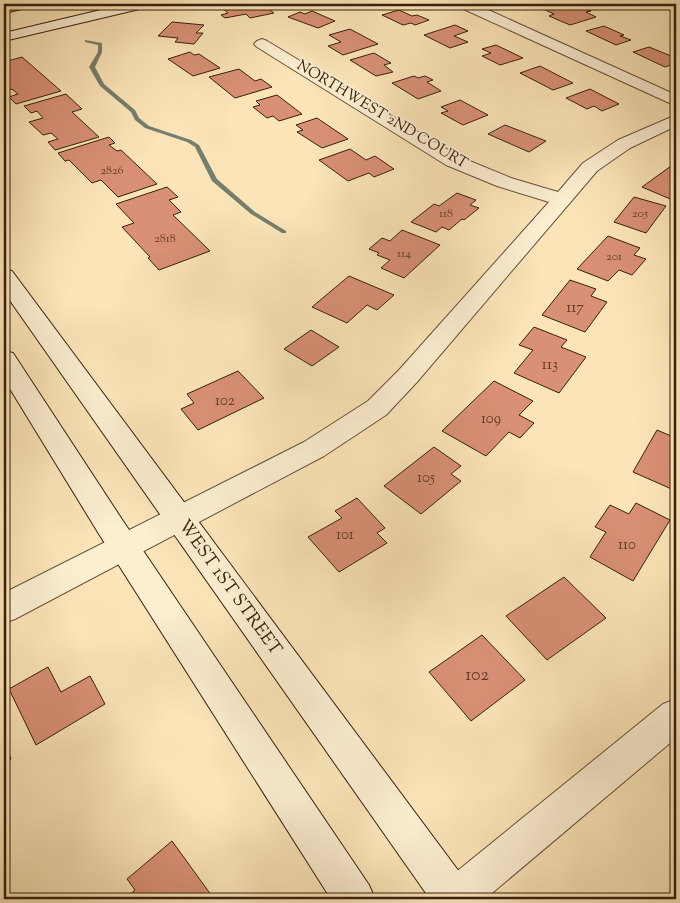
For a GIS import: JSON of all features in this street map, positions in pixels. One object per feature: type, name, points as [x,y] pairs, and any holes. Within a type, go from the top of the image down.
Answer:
[{"type":"street","points":[[4,37],[143,4]]},
{"type":"street","points":[[464,4],[676,101]]},
{"type":"street","name":"NORTHWEST 2ND COURT","points":[[262,44],[453,160],[504,182],[561,199]]},
{"type":"street","points":[[4,609],[314,449],[377,408],[408,376],[590,167],[617,148],[676,120]]},
{"type":"street","name":"WEST 1ST STREET","points":[[4,276],[178,520],[454,899]]},
{"type":"street","points":[[4,359],[124,547],[355,899]]},
{"type":"street","points":[[454,899],[676,716]]},
{"type":"building","points":[[4,4],[41,5],[7,13],[4,11]]},
{"type":"building","points":[[253,4],[259,9],[267,8],[274,13],[250,18],[246,14],[225,18],[221,15],[228,13],[221,7]]},
{"type":"building","points":[[561,4],[574,8],[580,6],[591,11],[586,12],[596,17],[570,25],[549,16],[554,14],[543,9]]},
{"type":"building","points":[[399,10],[412,16],[417,15],[429,20],[415,25],[411,23],[403,25],[382,15]]},
{"type":"building","points":[[312,11],[335,21],[318,28],[288,17],[300,12],[305,14]]},
{"type":"building","points":[[172,22],[204,25],[196,33],[203,33],[194,44],[175,42],[178,38],[158,36]]},
{"type":"building","points":[[455,25],[468,31],[454,36],[468,42],[450,48],[424,35]]},
{"type":"building","points":[[604,26],[624,35],[620,36],[631,40],[616,45],[586,31]]},
{"type":"building","points":[[350,29],[378,44],[343,55],[328,46],[341,42],[329,35]]},
{"type":"building","points":[[496,45],[523,58],[500,65],[482,56],[491,53],[482,49]]},
{"type":"building","points":[[649,47],[671,56],[676,55],[676,63],[665,67],[633,52]]},
{"type":"building","points":[[190,52],[194,55],[199,54],[220,68],[193,76],[168,59]]},
{"type":"building","points":[[374,53],[391,63],[384,65],[393,72],[376,76],[350,60]]},
{"type":"building","points":[[22,57],[61,91],[16,104],[9,97],[18,94],[12,89],[4,90],[4,76],[6,76],[4,74],[4,62]]},
{"type":"building","points":[[540,66],[573,83],[553,90],[520,73]]},
{"type":"building","points":[[239,69],[255,81],[261,79],[272,87],[235,98],[209,77]]},
{"type":"building","points":[[414,76],[418,78],[425,76],[433,80],[427,82],[441,91],[418,99],[392,83]]},
{"type":"building","points":[[590,89],[619,104],[602,111],[594,106],[587,109],[566,98]]},
{"type":"building","points":[[66,94],[82,109],[72,112],[99,137],[55,150],[48,142],[58,139],[51,133],[43,135],[29,122],[43,118],[37,111],[31,113],[24,106]]},
{"type":"building","points":[[277,95],[302,114],[279,121],[273,116],[267,118],[253,107],[260,105],[256,101]]},
{"type":"building","points":[[460,100],[488,115],[463,125],[441,113],[448,111],[441,107]]},
{"type":"building","points":[[317,118],[348,139],[322,148],[297,132],[303,130],[296,125]]},
{"type":"building","points":[[505,125],[546,141],[529,152],[488,134]]},
{"type":"building","points":[[109,137],[115,143],[109,145],[117,151],[121,150],[157,184],[118,197],[101,180],[92,183],[69,160],[65,161],[58,153]]},
{"type":"building","points":[[350,149],[366,160],[375,156],[394,169],[374,177],[369,173],[348,181],[319,160]]},
{"type":"building","points":[[671,166],[676,168],[675,201],[642,187]]},
{"type":"building","points":[[167,187],[178,197],[169,200],[181,212],[173,215],[210,251],[159,270],[148,258],[150,257],[122,227],[134,223],[116,204]]},
{"type":"building","points":[[457,193],[476,200],[470,205],[479,208],[449,230],[442,227],[436,232],[411,222],[434,204],[439,206]]},
{"type":"building","points":[[634,197],[666,206],[646,233],[614,222]]},
{"type":"building","points":[[402,230],[440,245],[404,278],[381,268],[390,260],[377,255],[379,253],[369,249],[382,238],[390,241]]},
{"type":"building","points":[[608,236],[640,248],[634,255],[646,259],[632,275],[619,270],[608,281],[577,269]]},
{"type":"building","points":[[349,276],[394,295],[377,310],[367,305],[347,323],[312,307]]},
{"type":"building","points":[[570,280],[596,289],[591,296],[607,302],[585,332],[542,315]]},
{"type":"building","points":[[534,327],[567,340],[561,347],[586,357],[559,393],[514,373],[533,350],[519,345]]},
{"type":"building","points":[[311,330],[339,347],[312,366],[284,349]]},
{"type":"building","points":[[238,371],[264,398],[198,430],[181,409],[194,403],[187,394]]},
{"type":"building","points":[[494,381],[533,401],[519,415],[534,423],[520,438],[509,432],[486,456],[442,431]]},
{"type":"building","points":[[657,430],[676,438],[676,491],[633,472]]},
{"type":"building","points":[[434,447],[461,466],[451,474],[461,481],[421,514],[384,486]]},
{"type":"building","points":[[357,498],[385,528],[377,533],[387,543],[339,572],[308,537],[342,518],[335,511]]},
{"type":"building","points":[[636,503],[670,520],[633,581],[590,557],[606,532],[595,527],[610,505],[629,514]]},
{"type":"building","points":[[564,577],[606,618],[547,660],[506,616]]},
{"type":"building","points":[[482,635],[525,680],[471,721],[429,672]]},
{"type":"building","points":[[48,667],[61,692],[90,676],[105,704],[36,745],[9,689]]},
{"type":"building","points":[[4,742],[11,759],[4,763]]},
{"type":"building","points":[[172,841],[214,899],[125,899],[135,890],[127,879]]},
{"type":"waterway","points":[[87,41],[100,44],[100,52],[92,67],[102,85],[133,111],[137,119],[147,127],[189,141],[197,146],[214,180],[253,213],[284,232]]}]
